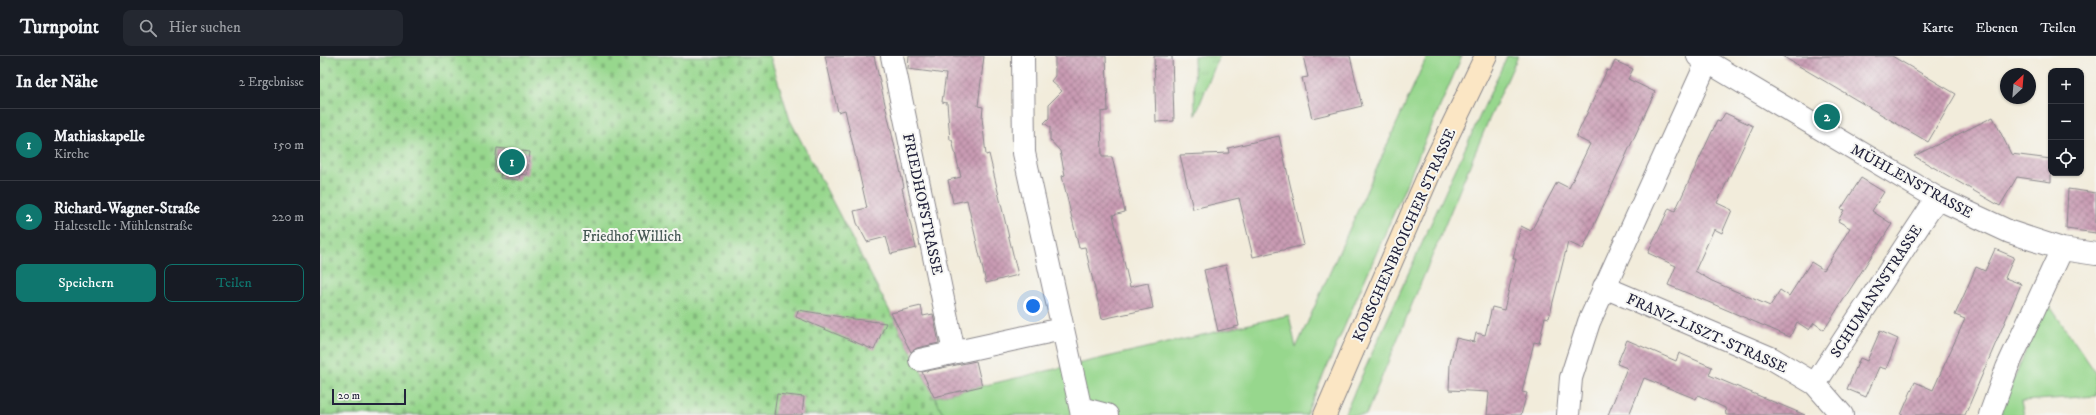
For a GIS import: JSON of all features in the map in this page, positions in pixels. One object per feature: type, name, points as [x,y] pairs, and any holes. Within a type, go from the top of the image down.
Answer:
[{"type":"main road","name":"KORSCHENBROICHER STRASSE","points":[[1325,415],[1430,172],[1486,56]]},
{"type":"street","name":"FRIEDHOFSTRASSE","points":[[892,56],[954,352]]},
{"type":"street","points":[[1023,56],[1024,154],[1062,329],[1082,411],[1107,415]]},
{"type":"street","points":[[1568,415],[1569,390],[1574,364],[1589,322],[1702,59]]},
{"type":"street","name":"MÜHLENSTRASSE","points":[[1702,59],[1937,198],[2010,232],[2062,249],[2096,254]]},
{"type":"street","name":"SCHUMANNSTRASSE","points":[[1815,384],[1937,198]]},
{"type":"street","points":[[1990,415],[2007,368],[2062,249]]},
{"type":"street","name":"FRANZ-LISZT-STRASSE","points":[[1604,287],[1771,358],[1815,384],[1842,415]]},
{"type":"street","points":[[920,360],[1062,329]]},
{"type":"green space","name":"Friedhof Willich","points":[[320,56],[770,56],[790,120],[944,415],[320,415]]},
{"type":"green space","points":[[1194,56],[1219,56],[1195,116]]},
{"type":"green space","points":[[1427,56],[1462,56],[1306,415],[944,415],[934,397],[1289,315],[1296,348]]},
{"type":"green space","points":[[1507,56],[1518,56],[1487,124],[1366,415],[1344,415]]},
{"type":"green space","points":[[2047,302],[2096,373],[2096,396],[2021,401],[2024,415],[1998,415]]},
{"type":"building","points":[[825,56],[874,56],[904,187],[902,188],[916,248],[891,254],[886,237],[867,242],[857,223],[854,211],[867,208],[845,110],[838,112]]},
{"type":"building","points":[[909,56],[984,56],[978,106],[983,107],[982,118],[986,155],[989,154],[1018,275],[986,283],[967,200],[953,203],[948,180],[961,177],[952,140],[950,140],[947,103],[942,102],[946,74],[908,69]]},
{"type":"building","points":[[1055,56],[1106,56],[1108,111],[1101,112],[1102,157],[1112,157],[1125,212],[1113,215],[1130,287],[1148,283],[1153,308],[1102,319],[1085,247],[1079,248],[1062,176],[1065,175],[1060,151],[1050,140],[1050,127],[1044,123],[1049,118],[1049,104],[1062,91],[1051,81],[1055,76]]},
{"type":"building","points":[[1154,56],[1172,56],[1174,121],[1156,122]]},
{"type":"building","points":[[1303,56],[1350,56],[1362,106],[1312,118],[1302,78],[1308,77]]},
{"type":"building","points":[[1782,56],[1892,56],[1956,94],[1928,142]]},
{"type":"building","points":[[1615,61],[1633,69],[1628,79],[1655,92],[1583,249],[1568,242],[1549,318],[1545,317],[1539,343],[1534,342],[1522,392],[1527,393],[1521,415],[1487,415],[1489,392],[1449,390],[1450,364],[1456,338],[1474,342],[1476,333],[1485,335],[1492,307],[1504,310],[1516,259],[1513,259],[1521,226],[1531,231],[1557,182],[1569,188],[1590,144],[1576,137],[1607,70],[1610,71]]},
{"type":"building","points":[[1725,113],[1753,126],[1717,203],[1732,210],[1722,233],[1714,229],[1695,271],[1712,281],[1770,306],[1780,290],[1789,296],[1811,262],[1824,270],[1850,228],[1838,221],[1844,210],[1841,209],[1861,178],[1884,192],[1872,211],[1892,224],[1824,330],[1814,323],[1809,330],[1797,322],[1790,337],[1668,285],[1676,266],[1648,253],[1669,208],[1675,211],[1717,121],[1720,122]]},
{"type":"building","points":[[1993,117],[2011,154],[2048,159],[2048,176],[2051,176],[2051,182],[2017,177],[2000,206],[1914,156]]},
{"type":"building","points":[[1279,136],[1304,245],[1253,257],[1239,198],[1193,209],[1180,155],[1229,153],[1228,148]]},
{"type":"building","points":[[497,148],[530,152],[527,175],[520,174],[519,180],[500,178],[501,172],[494,171]]},
{"type":"building","points":[[2068,189],[2096,193],[2096,233],[2066,229]]},
{"type":"building","points":[[1995,249],[2014,257],[2005,278],[2021,284],[1965,415],[1901,415],[1915,382],[1933,390],[1965,319],[1955,315],[1976,267],[1985,271]]},
{"type":"building","points":[[1226,265],[1239,326],[1218,331],[1204,270]]},
{"type":"building","points":[[921,306],[923,316],[933,314],[939,343],[917,348],[911,352],[891,313]]},
{"type":"building","points":[[798,310],[886,323],[874,350],[796,317]]},
{"type":"building","points":[[1880,331],[1898,339],[1886,369],[1879,367],[1866,397],[1847,389],[1860,358],[1867,361]]},
{"type":"building","points":[[1627,340],[1676,361],[1679,353],[1712,367],[1709,375],[1805,415],[1726,415],[1725,408],[1698,395],[1696,399],[1644,378],[1629,415],[1608,415],[1627,368],[1617,364]]},
{"type":"building","points":[[976,361],[982,386],[934,397],[922,372]]},
{"type":"building","points":[[777,394],[804,397],[802,415],[774,415]]},
{"type":"place","name":"Richard-Wagner-Straße","points":[[1827,117]]},
{"type":"place","name":"Mathiaskapelle","points":[[512,162]]}]
